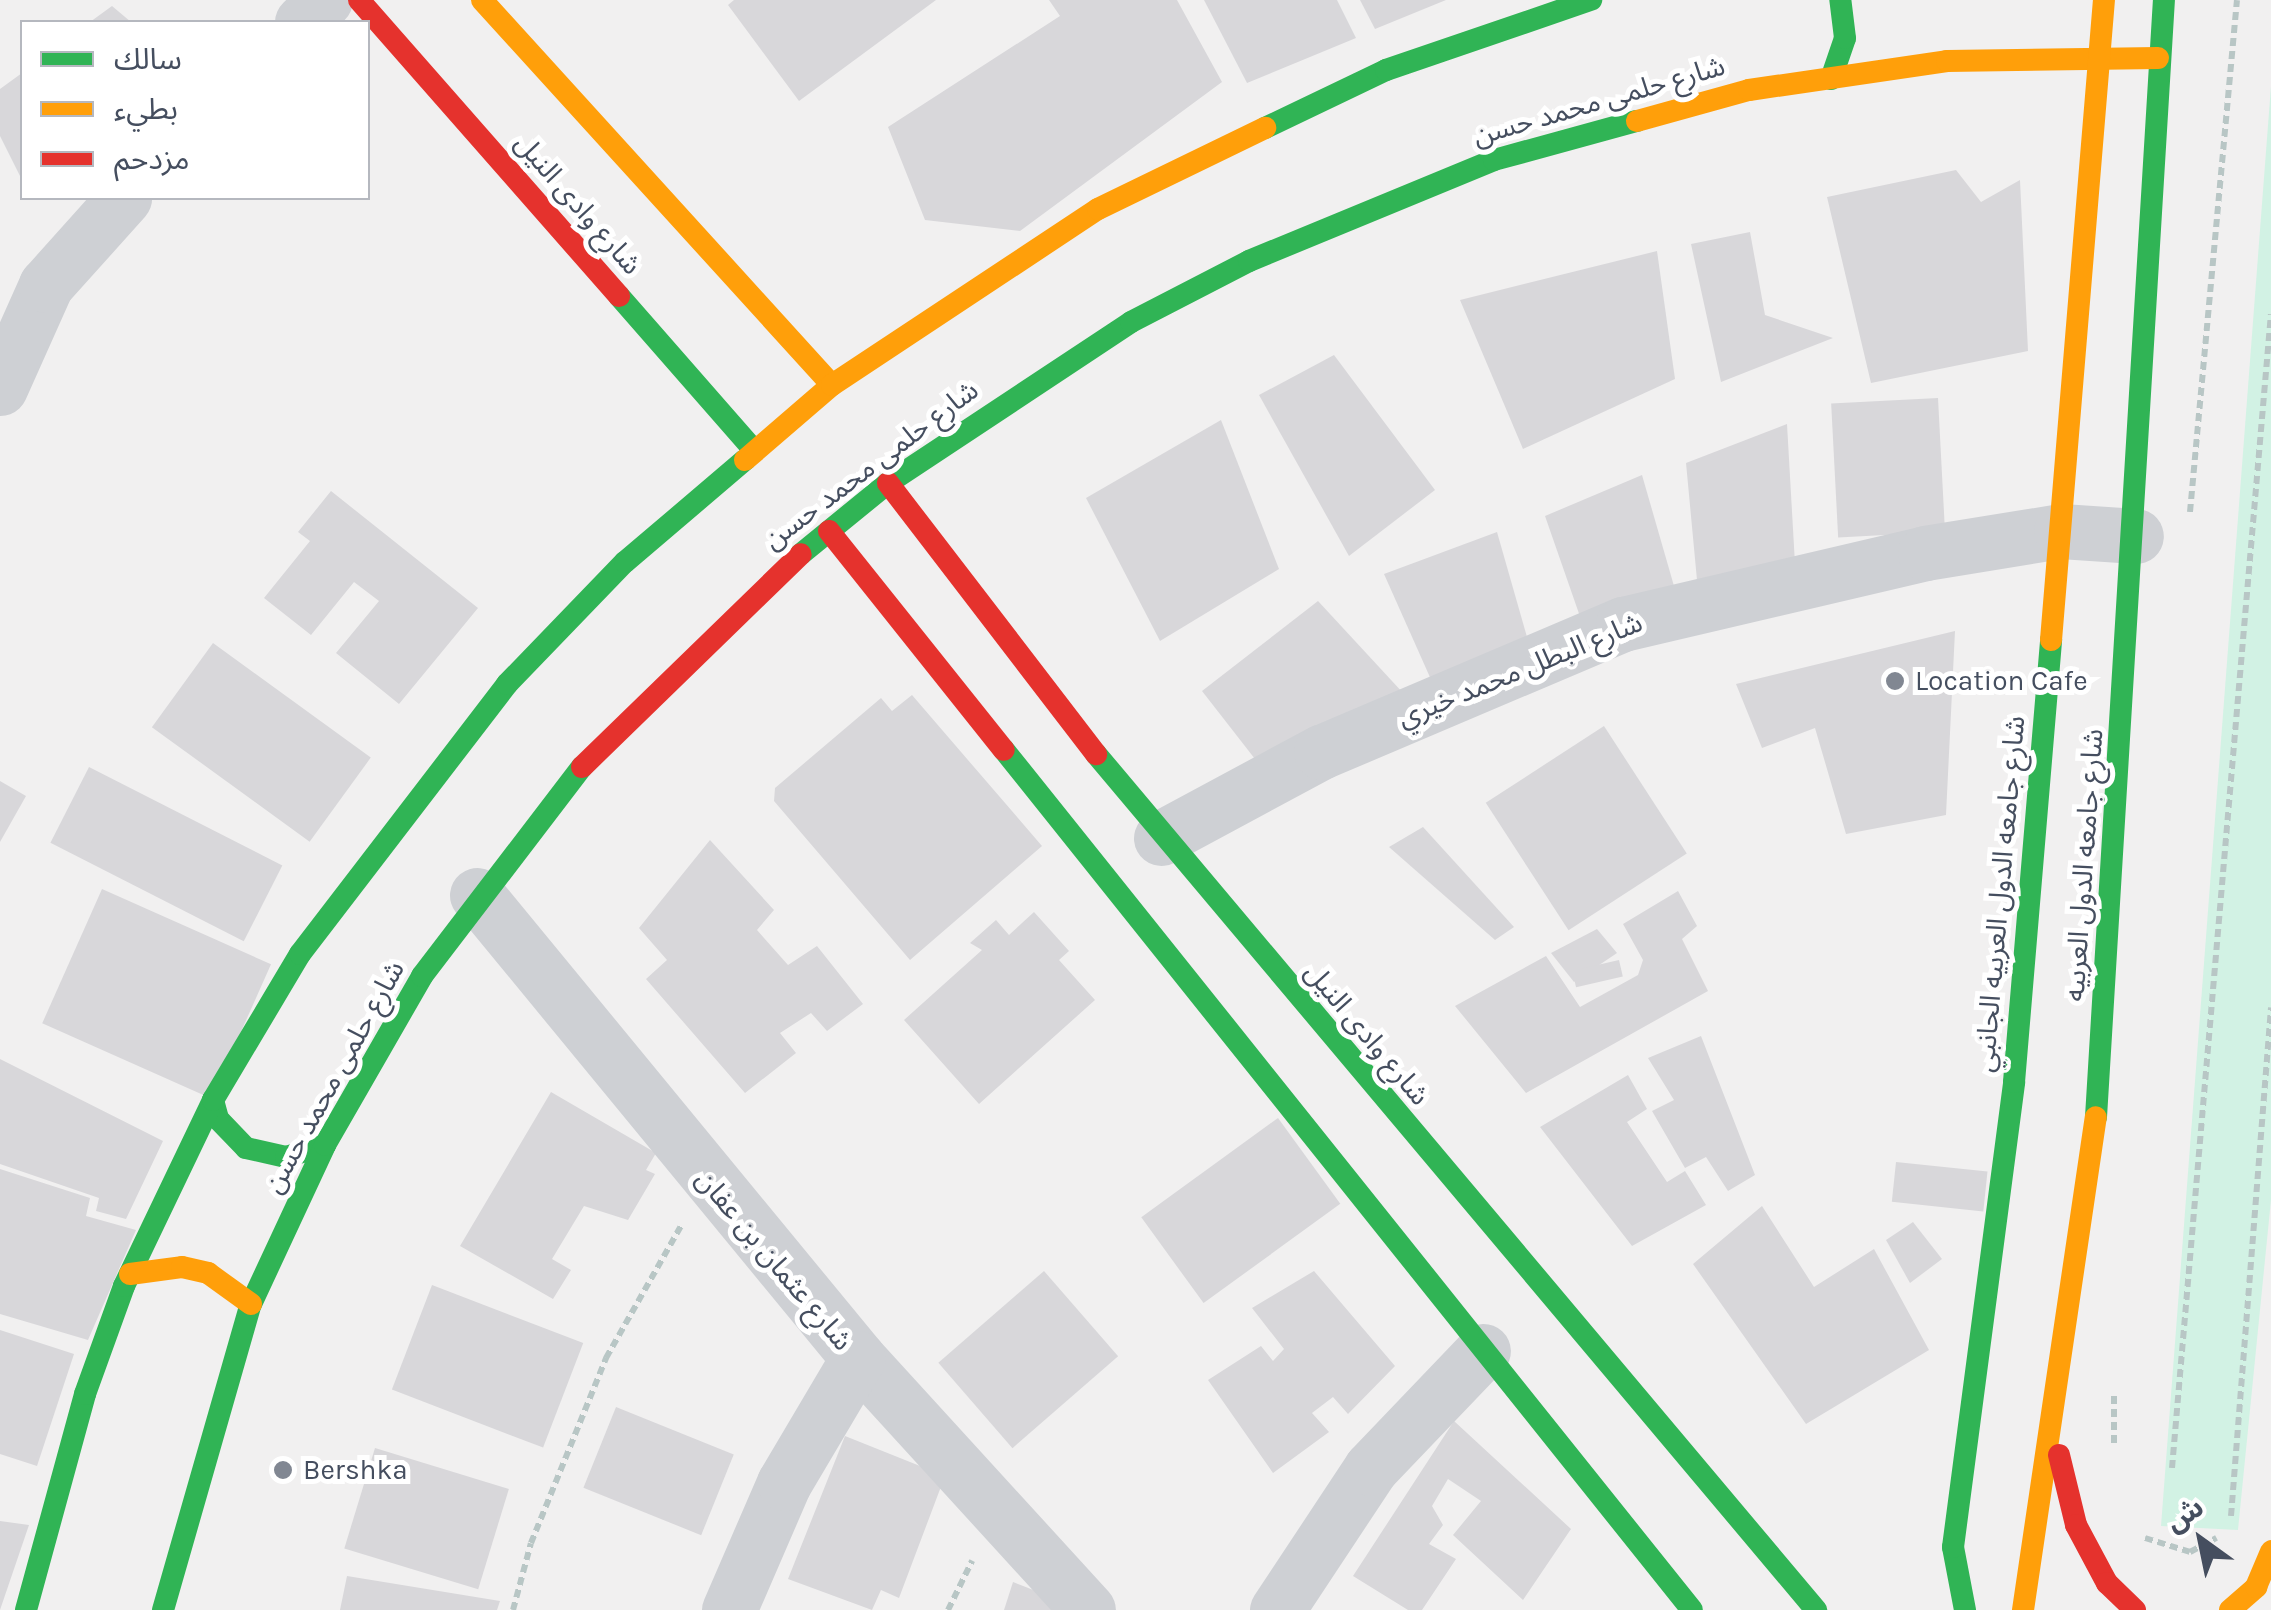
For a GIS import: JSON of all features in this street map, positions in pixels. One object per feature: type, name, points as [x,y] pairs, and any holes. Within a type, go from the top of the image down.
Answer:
[{"type":"street","points":[[304,20],[325,0]]},
{"type":"street","name":"شارع وادى النيل","points":[[358,0],[752,448]]},
{"type":"street","points":[[482,0],[832,385]]},
{"type":"street","points":[[26,1610],[84,1394],[130,1274],[213,1100],[311,939],[482,713],[625,562],[752,448],[832,385],[1098,209],[1240,134],[1386,70],[1592,0]]},
{"type":"street","points":[[1831,79],[1845,38],[1840,0]]},
{"type":"street","name":"شارع جامعه الدول العربيه الجانبي","points":[[1965,1610],[1953,1546],[2014,1082],[2061,530],[2093,57],[2104,0]]},
{"type":"street","name":"شارع جامعه الدول العربيه","points":[[2023,1610],[2094,1170],[2162,534],[2158,58],[2164,0]]},
{"type":"street","name":"شارع حلمى محمد حسن","points":[[162,1610],[251,1304],[324,1145],[477,895],[664,676],[888,483],[1131,322],[1369,207],[1620,121],[1831,79],[1947,61],[2158,58]]},
{"type":"street","points":[[0,388],[23,295],[122,200]]},
{"type":"street","name":"شارع وادى النيل","points":[[888,483],[1161,838],[1805,1606]]},
{"type":"street","name":"شارع البطل محمد خيري","points":[[1161,838],[1321,752],[1623,624],[1764,586],[2061,530],[2162,534]]},
{"type":"street","points":[[829,531],[1692,1610]]},
{"type":"street","name":"شارع عثمان بن عفان","points":[[477,895],[707,1182],[858,1358],[1088,1610]]},
{"type":"street","points":[[213,1100],[218,1119],[246,1148],[286,1158],[324,1145]]},
{"type":"street","points":[[130,1274],[182,1267],[232,1286],[251,1304]]},
{"type":"street","points":[[1277,1610],[1371,1468],[1483,1351]]},
{"type":"street","points":[[729,1610],[784,1484],[858,1358]]},
{"type":"street","points":[[2058,1407],[2058,1460],[2076,1525],[2107,1583],[2135,1610]]},
{"type":"street","points":[[2230,1610],[2256,1587],[2271,1551]]},
{"type":"path","points":[[2162,534],[2236,0]]},
{"type":"path","points":[[2172,1468],[2271,314]]},
{"type":"path","points":[[2139,1528],[2166,1550],[2190,1552],[2228,1525],[2271,1008]]},
{"type":"path","points":[[513,1610],[531,1543],[606,1358],[707,1182]]},
{"type":"path","points":[[2114,1453],[2115,1377]]},
{"type":"green space","points":[[2271,86],[2271,1200],[2238,1530],[2161,1526]]},
{"type":"building","points":[[734,0],[936,0],[799,101],[728,5]]},
{"type":"building","points":[[1049,0],[1177,0],[1222,82],[1020,231],[925,220],[888,127],[1060,16]]},
{"type":"building","points":[[1204,0],[1337,0],[1356,38],[1247,83]]},
{"type":"building","points":[[1360,0],[1446,0],[1375,29]]},
{"type":"building","points":[[112,6],[129,20],[93,20]]},
{"type":"building","points":[[20,74],[20,176],[0,136],[0,89]]},
{"type":"building","points":[[1956,170],[1981,202],[2020,180],[2028,351],[1871,383],[1827,197]]},
{"type":"building","points":[[1750,232],[1765,315],[1833,338],[1721,382],[1691,244]]},
{"type":"building","points":[[1657,251],[1675,379],[1523,449],[1460,300]]},
{"type":"building","points":[[1334,355],[1435,490],[1349,556],[1259,395]]},
{"type":"building","points":[[1938,398],[1945,532],[1838,537],[1831,404]]},
{"type":"building","points":[[1221,420],[1279,569],[1160,641],[1086,498]]},
{"type":"building","points":[[1787,424],[1795,564],[1698,591],[1686,463]]},
{"type":"building","points":[[1642,475],[1674,586],[1584,628],[1545,516]]},
{"type":"building","points":[[331,491],[478,608],[399,704],[336,653],[379,601],[354,582],[311,635],[264,598],[310,541],[298,532]]},
{"type":"building","points":[[1497,532],[1527,637],[1433,684],[1384,574]]},
{"type":"building","points":[[1318,601],[1404,694],[1262,768],[1202,691]]},
{"type":"building","points":[[1955,631],[1946,815],[1846,834],[1815,728],[1762,748],[1736,684]]},
{"type":"building","points":[[213,643],[371,758],[310,842],[152,727]]},
{"type":"building","points":[[912,695],[1042,846],[910,960],[774,801],[775,788],[881,698],[892,711]]},
{"type":"building","points":[[1604,726],[1687,853],[1569,930],[1486,803]]},
{"type":"building","points":[[89,767],[282,866],[244,941],[50,843]]},
{"type":"building","points":[[0,781],[26,796],[0,842]]},
{"type":"building","points":[[1423,827],[1514,927],[1495,940],[1389,847]]},
{"type":"building","points":[[710,840],[774,910],[757,930],[788,965],[817,946],[863,1004],[827,1031],[811,1013],[780,1033],[796,1053],[745,1093],[646,979],[667,960],[639,928]]},
{"type":"building","points":[[102,889],[271,964],[211,1099],[42,1023]]},
{"type":"building","points":[[1678,891],[1697,926],[1682,939],[1708,991],[1526,1093],[1455,1006],[1546,956],[1580,1007],[1638,975],[1643,960],[1623,924]]},
{"type":"building","points":[[1034,912],[1069,951],[1059,960],[1095,1000],[979,1104],[904,1020],[982,950],[970,943],[996,920],[1009,935]]},
{"type":"building","points":[[1597,929],[1617,953],[1574,982],[1551,953]]},
{"type":"building","points":[[1619,960],[1623,977],[1576,987],[1572,971]]},
{"type":"building","points":[[1701,1036],[1755,1175],[1728,1191],[1706,1157],[1685,1168],[1652,1111],[1674,1100],[1648,1058]]},
{"type":"building","points":[[0,1059],[163,1141],[126,1219],[96,1211],[99,1198],[0,1164]]},
{"type":"building","points":[[1628,1075],[1647,1109],[1627,1122],[1667,1182],[1685,1171],[1706,1205],[1632,1246],[1540,1127]]},
{"type":"building","points":[[551,1092],[656,1153],[646,1170],[655,1174],[628,1220],[584,1206],[552,1259],[571,1270],[553,1299],[460,1246]]},
{"type":"building","points":[[1278,1118],[1340,1204],[1204,1303],[1141,1217]]},
{"type":"building","points":[[1896,1162],[1987,1172],[1983,1211],[1892,1202]]},
{"type":"building","points":[[0,1169],[90,1198],[86,1216],[136,1230],[88,1340],[0,1314]]},
{"type":"building","points":[[1762,1206],[1814,1287],[1874,1249],[1929,1350],[1806,1424],[1693,1264]]},
{"type":"building","points":[[1913,1222],[1942,1259],[1910,1283],[1886,1240]]},
{"type":"building","points":[[1044,1271],[1118,1356],[1012,1448],[938,1363]]},
{"type":"building","points":[[1314,1271],[1395,1366],[1348,1414],[1333,1397],[1312,1413],[1329,1432],[1273,1473],[1208,1380],[1261,1346],[1273,1361],[1284,1349],[1252,1308]]},
{"type":"building","points":[[432,1285],[583,1343],[543,1448],[392,1390]]},
{"type":"building","points":[[0,1330],[74,1354],[37,1466],[0,1454]]},
{"type":"building","points":[[616,1407],[734,1455],[701,1535],[583,1488]]},
{"type":"building","points":[[1454,1421],[1571,1529],[1523,1600],[1453,1535],[1481,1501],[1448,1479],[1432,1506],[1443,1525],[1429,1544],[1456,1559],[1422,1610],[1408,1610],[1353,1576]]},
{"type":"building","points":[[845,1436],[945,1476],[899,1598],[881,1590],[872,1610],[788,1579]]},
{"type":"building","points":[[375,1448],[509,1489],[478,1589],[344,1548]]},
{"type":"building","points":[[0,1521],[29,1525],[0,1610]]},
{"type":"building","points":[[347,1576],[500,1601],[497,1610],[340,1610]]},
{"type":"building","points":[[1013,1582],[1067,1603],[1065,1610],[1004,1610]]},
{"type":"traffic: fast","points":[[1265,128],[1386,70],[1591,0]]},
{"type":"traffic: fast","points":[[1831,79],[1845,38],[1840,0]]},
{"type":"traffic: fast","points":[[2096,1117],[2164,0]]},
{"type":"traffic: fast","points":[[801,554],[888,483],[1131,322],[1249,261],[1494,160],[1637,121]]},
{"type":"traffic: fast","points":[[619,296],[752,448]]},
{"type":"traffic: fast","points":[[26,1610],[85,1394],[124,1286],[213,1100],[300,954],[507,684],[625,562],[745,460]]},
{"type":"traffic: fast","points":[[1965,1610],[1953,1547],[2014,1082],[2051,640]]},
{"type":"traffic: fast","points":[[1004,750],[1692,1610]]},
{"type":"traffic: fast","points":[[1096,754],[1816,1610]]},
{"type":"traffic: fast","points":[[163,1610],[251,1304],[325,1145],[422,976],[582,767]]},
{"type":"traffic: fast","points":[[213,1100],[218,1119],[246,1148],[286,1157],[325,1145]]},
{"type":"traffic: slow","points":[[482,0],[832,385]]},
{"type":"traffic: slow","points":[[2051,640],[2104,0]]},
{"type":"traffic: slow","points":[[1637,121],[1749,90],[1947,61],[2158,58]]},
{"type":"traffic: slow","points":[[745,460],[832,385],[1098,209],[1265,128]]},
{"type":"traffic: slow","points":[[2023,1610],[2096,1117]]},
{"type":"traffic: slow","points":[[130,1274],[182,1267],[208,1273],[251,1304]]},
{"type":"traffic: slow","points":[[2230,1610],[2256,1587],[2271,1551]]},
{"type":"traffic: jam","points":[[359,0],[619,296]]},
{"type":"traffic: jam","points":[[888,483],[1096,754]]},
{"type":"traffic: jam","points":[[829,531],[1004,750]]},
{"type":"traffic: jam","points":[[582,767],[801,554]]},
{"type":"traffic: jam","points":[[2059,1455],[2076,1525],[2107,1583],[2135,1610]]},
{"type":"place","name":"Location Cafe","points":[[1895,681]]},
{"type":"place","name":"Bershka","points":[[283,1470]]}]
